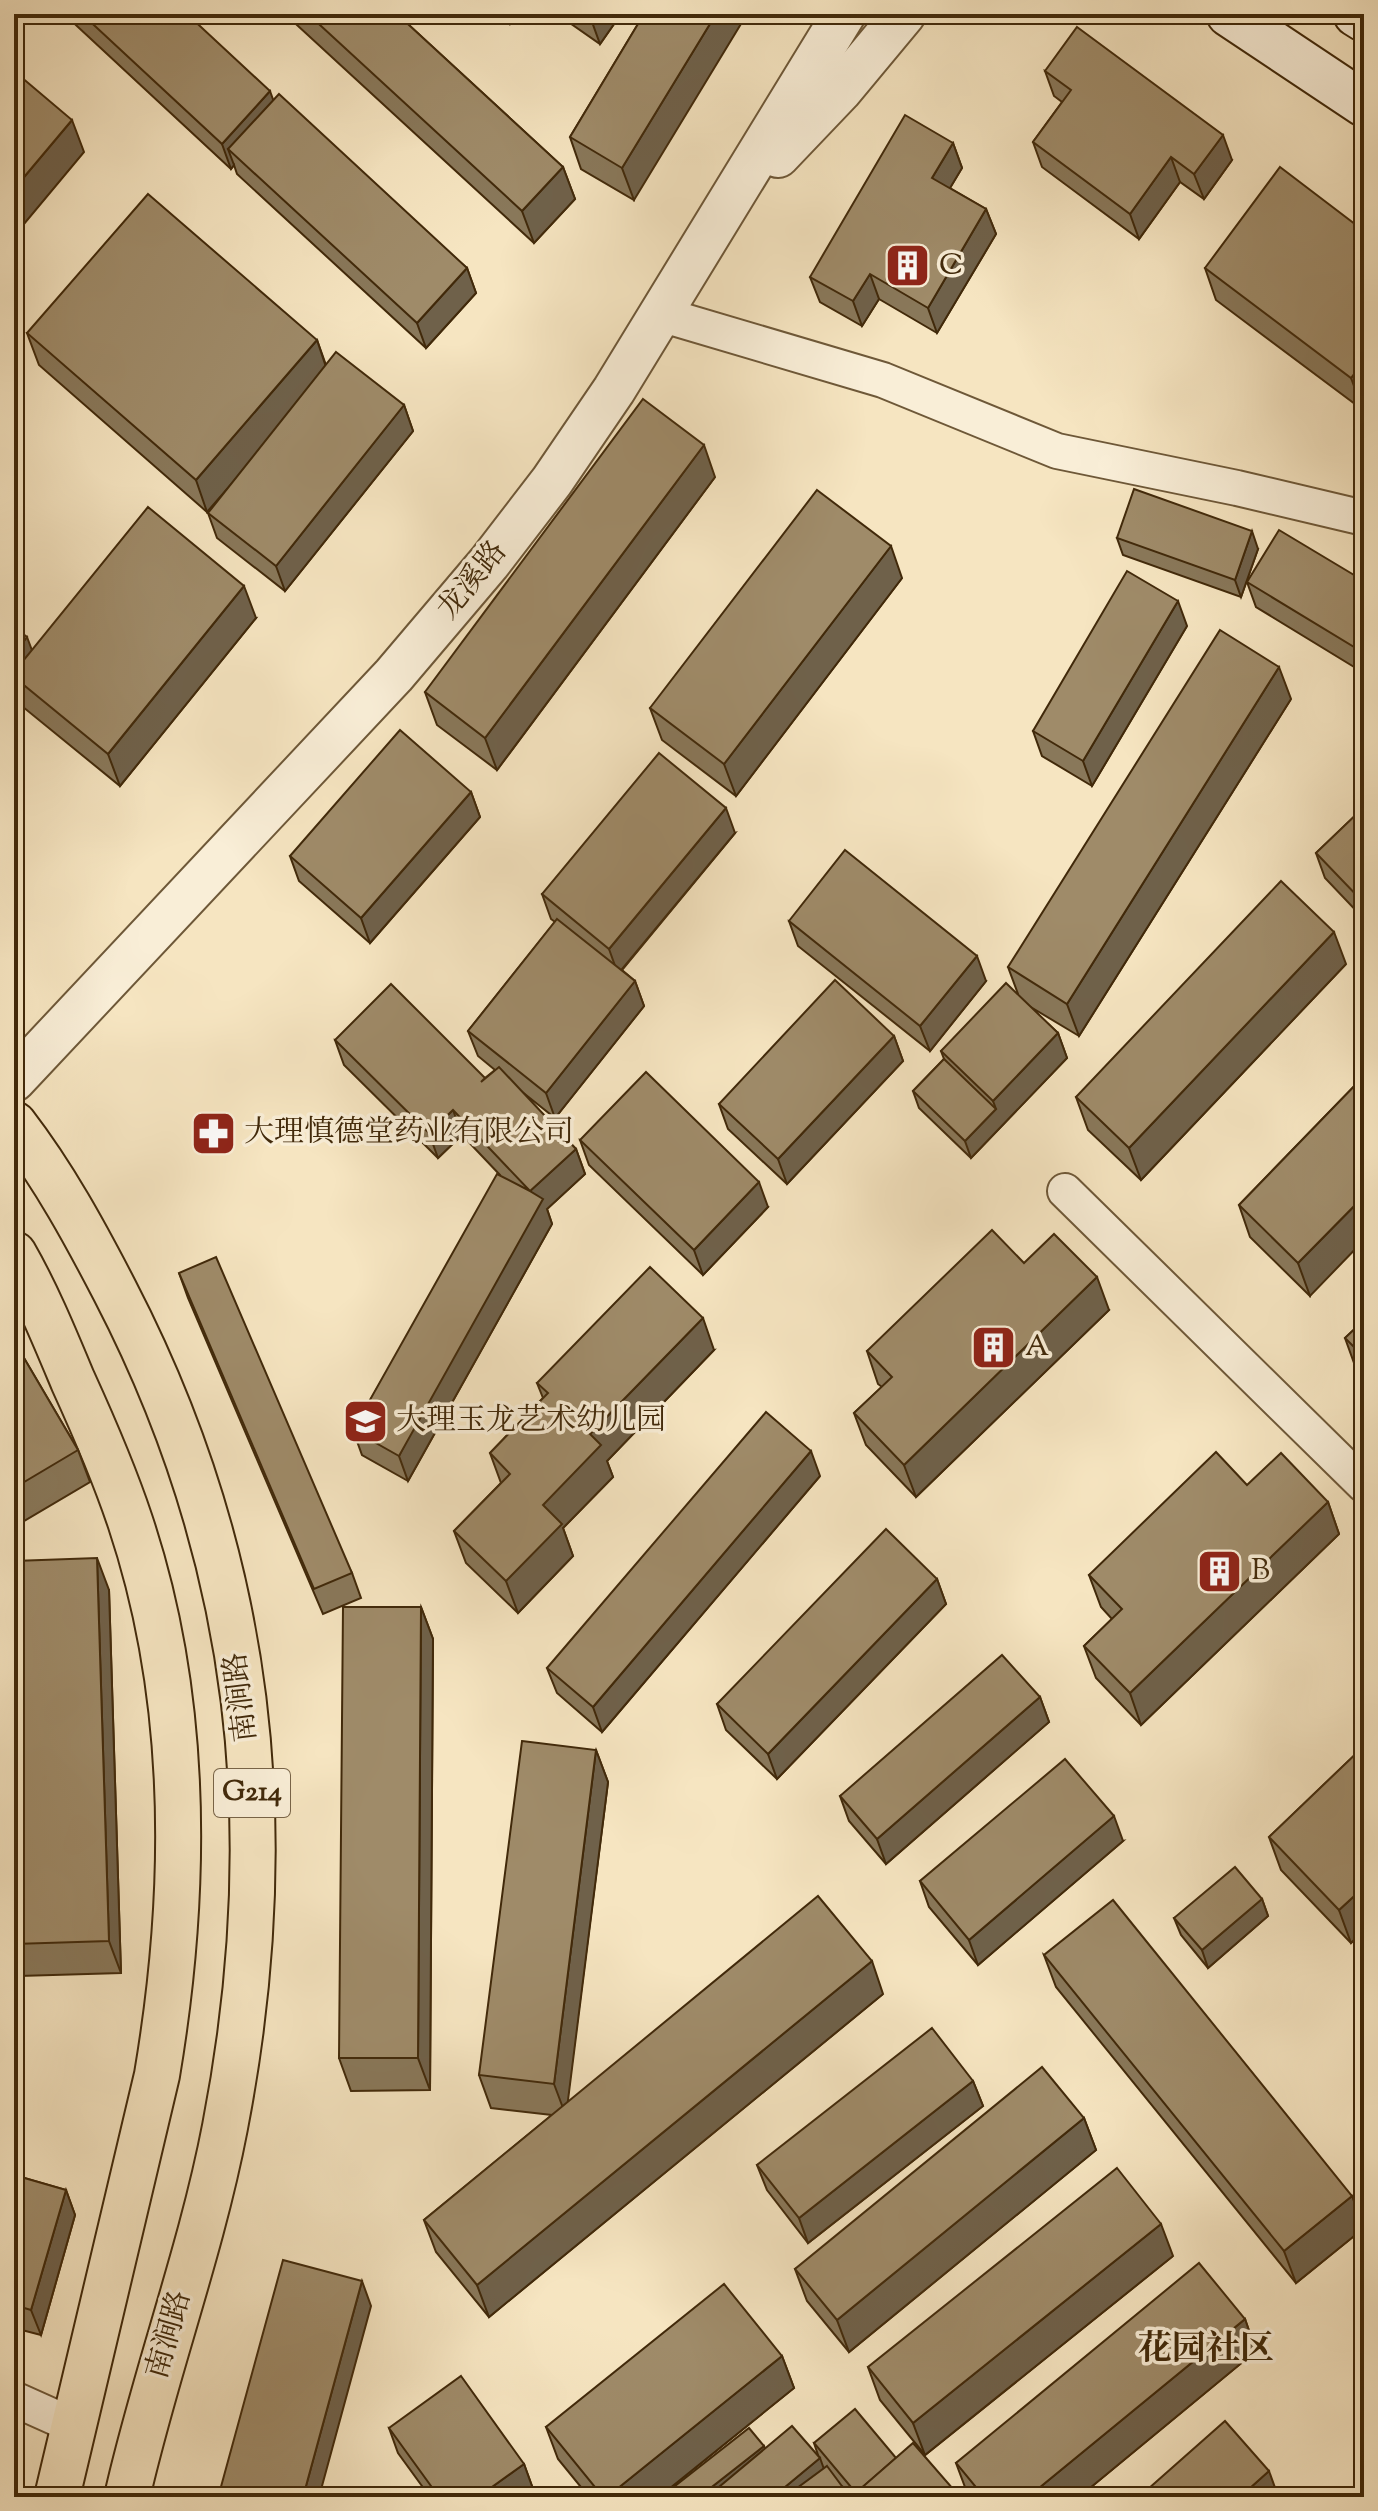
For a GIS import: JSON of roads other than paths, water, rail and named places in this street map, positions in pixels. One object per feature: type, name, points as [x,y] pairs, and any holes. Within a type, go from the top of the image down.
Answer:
[{"type":"highway","name":"南涧路","points":[[14,1124],[81,1225],[145,1353],[184,1448],[209,1524],[229,1601],[249,1751],[254,1886],[250,1963],[235,2072],[212,2187],[127,2497]]},
{"type":"highway","name":"G214","points":[[14,1254],[99,1438],[131,1523],[156,1619],[169,1693],[179,1791],[177,1914],[163,2044],[143,2143],[72,2425],[57,2497]]},
{"type":"highway","points":[[72,2425],[139,2445]]},
{"type":"main road","points":[[1229,14],[1364,104]]},
{"type":"main road","points":[[1356,14],[1364,19]]},
{"type":"street","name":"龙溪路","points":[[14,1080],[373,699],[435,629],[552,481],[619,382],[844,14]]},
{"type":"street","points":[[717,222],[840,91],[904,14]]},
{"type":"street","points":[[660,314],[883,380],[1057,451],[1364,518]]},
{"type":"street","points":[[1065,1191],[1364,1485]]},
{"type":"street","points":[[14,2399],[72,2425]]},
{"type":"place","name":"C","points":[[908,266]]},
{"type":"place","name":"大理慎德堂药业有限公司","points":[[213,1133]]},
{"type":"place","name":"A","points":[[994,1347]]},
{"type":"place","name":"大理玉龙艺术幼儿园","points":[[365,1421]]},
{"type":"place","name":"B","points":[[1220,1571]]},
{"type":"district","name":"花园社区","points":[[1206,2350]]}]
